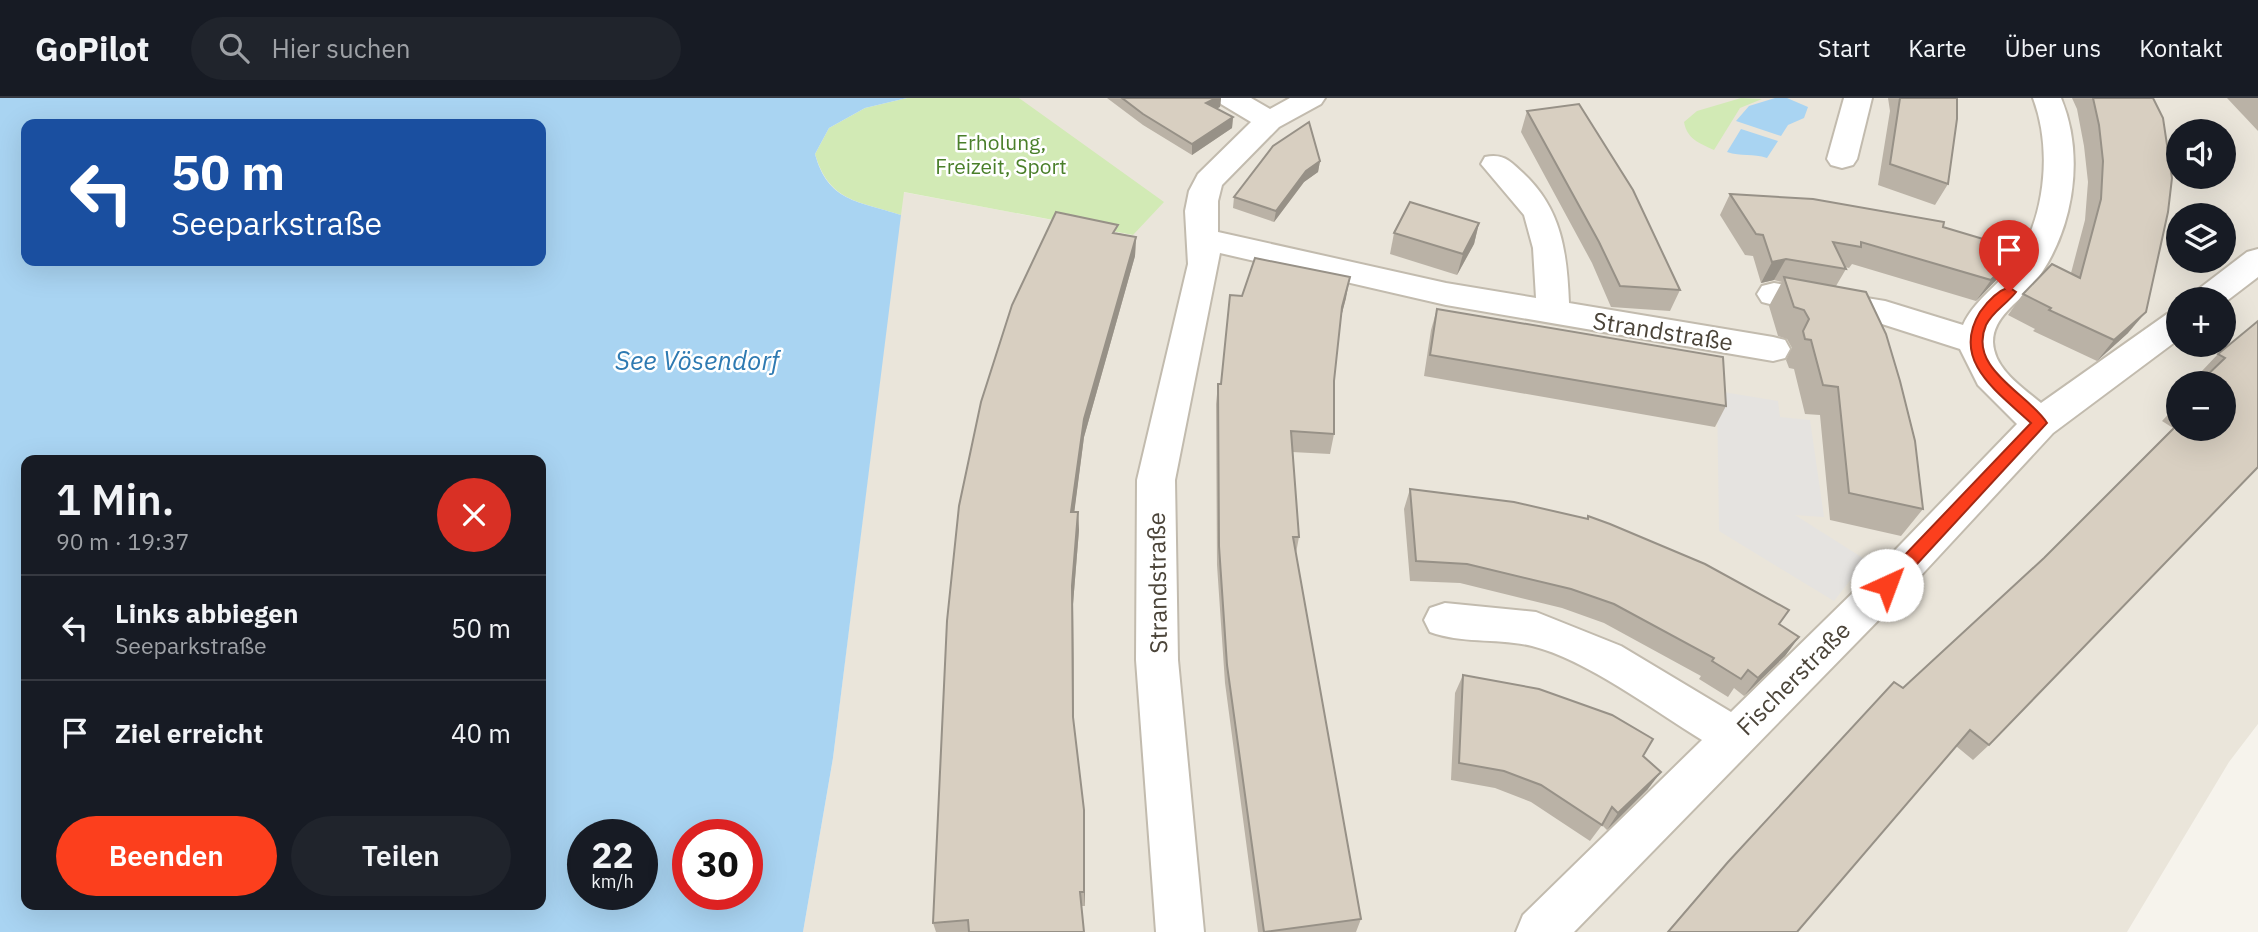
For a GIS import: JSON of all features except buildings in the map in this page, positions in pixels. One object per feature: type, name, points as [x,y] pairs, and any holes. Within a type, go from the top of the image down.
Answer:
[{"type":"street","points":[[1231,98],[1269,121]]},
{"type":"street","name":"Strandstraße","points":[[1180,932],[1157,660],[1156,480],[1204,264],[1205,239],[1199,207],[1209,180],[1269,121],[1311,98]]},
{"type":"street","points":[[1842,159],[1858,98]]},
{"type":"street","points":[[2040,423],[1996,382],[1980,359],[1976,342],[1979,327],[1990,308],[2026,272],[2058,188],[2062,149],[2047,98]]},
{"type":"street","points":[[1496,164],[1519,184],[1542,216],[1550,240],[1553,313]]},
{"type":"street","name":"Strandstraße","points":[[1205,239],[1446,294],[1773,349]]},
{"type":"street","points":[[2223,287],[2258,260]]},
{"type":"street","points":[[1774,294],[1885,313],[1976,342]]},
{"type":"street","name":"Fischerstraße","points":[[1540,932],[1733,736],[1887,585],[2040,423],[2166,331]]},
{"type":"street","points":[[1445,620],[1536,629],[1606,659],[1733,736]]},
{"type":"shaded area","points":[[1019,98],[2258,98],[2258,724],[2229,762],[2127,932],[803,932],[833,758],[903,192],[1133,235]]},
{"type":"shaded area","points":[[1717,391],[1778,401],[1780,417],[1810,420],[1824,517],[1795,515],[1866,560],[1834,601],[1719,531]]},
{"type":"green space","name":"Erholung, Freizeit, Sport","points":[[907,98],[1019,98],[1164,202],[1133,235],[904,192],[901,215],[859,202],[837,191],[828,182],[815,154],[829,128],[865,108]]},
{"type":"green space","points":[[1741,98],[1762,99],[1740,108],[1714,150],[1694,140],[1688,133],[1684,122],[1697,111]]},
{"type":"water","name":"See Vösendorf","points":[[0,98],[907,98],[865,108],[829,128],[815,154],[828,182],[837,191],[858,202],[901,215],[833,758],[803,932],[0,932]]},
{"type":"water","points":[[1775,98],[1787,98],[1808,107],[1804,118],[1788,125],[1781,136],[1736,121],[1749,106]]},
{"type":"water","points":[[1741,129],[1778,141],[1767,158],[1727,152]]},
{"type":"route","points":[[1887,585],[2040,423],[1996,382],[1980,359],[1976,342],[1979,327],[1990,308],[2009,292]]}]
